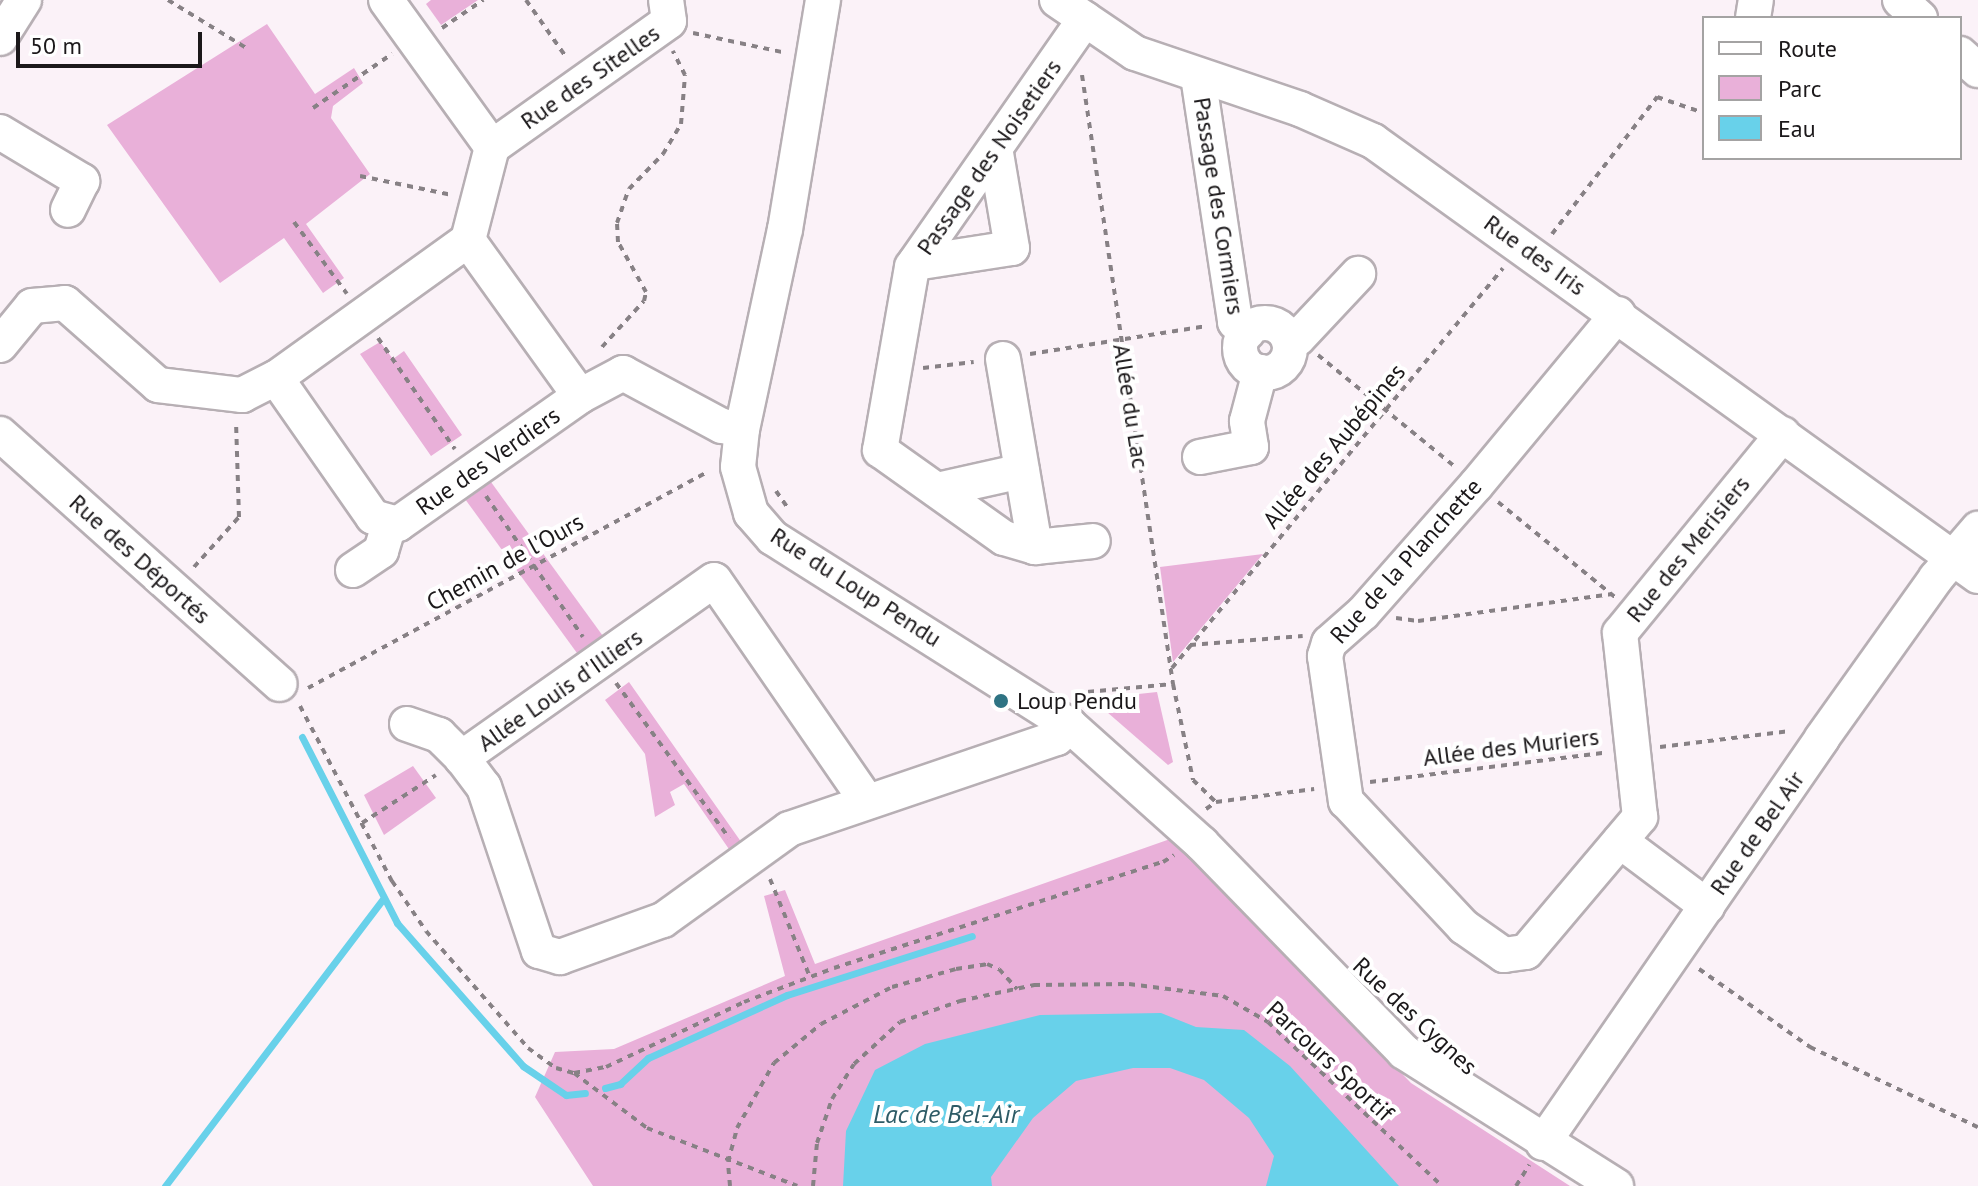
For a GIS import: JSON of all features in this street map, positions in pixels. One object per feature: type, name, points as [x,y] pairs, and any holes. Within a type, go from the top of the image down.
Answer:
[{"type":"street","points":[[0,38],[24,0]]},
{"type":"street","points":[[0,345],[32,306],[65,303],[158,385],[235,395],[276,378],[468,240],[492,147],[386,0]]},
{"type":"street","name":"Rue du Loup Pendu","points":[[823,0],[785,229],[742,429],[738,467],[751,513],[773,538],[1070,709],[1203,821]]},
{"type":"street","points":[[1900,0],[1918,16]]},
{"type":"street","name":"Rue des Sitelles","points":[[492,147],[582,81],[668,11]]},
{"type":"street","name":"Rue des Iris","points":[[1071,12],[1135,53],[1300,109],[1373,141],[1529,249],[1965,566]]},
{"type":"street","name":"Passage des Noisetiers","points":[[1071,12],[995,148],[915,263],[880,450],[1004,538],[1035,547],[1093,541]]},
{"type":"street","points":[[1962,56],[1978,70]]},
{"type":"street","name":"Passage des Cormiers","points":[[1198,76],[1241,327],[1242,356],[1260,372]]},
{"type":"street","points":[[0,132],[82,181],[68,210]]},
{"type":"street","points":[[915,263],[1012,248],[995,148]]},
{"type":"street","name":"Rue des Verdiers","points":[[276,378],[373,517],[398,524],[580,396],[468,240]]},
{"type":"street","points":[[1200,457],[1251,447],[1247,421],[1260,372],[1284,365],[1294,340],[1358,274]]},
{"type":"street","name":"Rue de la Planchette","points":[[1618,314],[1476,485],[1363,613],[1329,643],[1325,656],[1340,786],[1346,801],[1464,927],[1504,955],[1526,952],[1630,829]]},
{"type":"street","name":"Passage des Cormiers","points":[[1241,327],[1274,325],[1294,340]]},
{"type":"street","points":[[1003,359],[1035,547]]},
{"type":"street","points":[[580,396],[623,373],[722,426],[742,429]]},
{"type":"street","name":"Rue des Déportés","points":[[0,434],[173,589],[293,687]]},
{"type":"street","name":"Rue des Merisiers","points":[[1630,829],[1632,750],[1620,633],[1624,604],[1783,434]]},
{"type":"street","points":[[937,490],[1022,471]]},
{"type":"street","points":[[353,570],[381,551],[390,522]]},
{"type":"street","name":"Rue de Bel Air","points":[[1543,1143],[1822,738],[1965,566],[1978,529]]},
{"type":"street","name":"Allée Louis d'Illiers","points":[[866,800],[714,580],[601,663],[462,758],[484,787],[539,951],[560,957],[663,920],[789,829],[866,800],[1057,738],[1070,709]]},
{"type":"street","points":[[407,724],[439,735],[462,758]]},
{"type":"street","name":"Rue des Cygnes","points":[[1203,821],[1404,1052],[1543,1143],[1616,1186]]},
{"type":"street","points":[[1630,829],[1707,906]]},
{"type":"path","points":[[168,0],[248,49]]},
{"type":"path","points":[[313,108],[483,0]]},
{"type":"path","points":[[526,0],[582,81]]},
{"type":"path","points":[[668,11],[699,36],[813,58]]},
{"type":"path","points":[[602,347],[635,312],[646,292],[618,242],[620,206],[676,137],[681,124],[685,75],[673,51],[668,11]]},
{"type":"path","name":"Allée du Lac","points":[[1071,12],[1173,684],[1193,780],[1216,802]]},
{"type":"path","name":"Allée des Aubépines","points":[[1171,669],[1387,411],[1657,97],[1702,112]]},
{"type":"path","points":[[360,176],[478,200]]},
{"type":"path","points":[[294,222],[363,316],[532,567],[601,663],[752,856],[810,977]]},
{"type":"path","points":[[893,372],[1003,359],[1120,340],[1241,327]]},
{"type":"path","points":[[1294,340],[1387,411],[1624,604]]},
{"type":"path","points":[[173,589],[239,517],[235,395]]},
{"type":"path","name":"Chemin de l'Ours","points":[[293,687],[532,567],[717,467],[738,467]]},
{"type":"path","points":[[1363,613],[1418,621],[1624,604]]},
{"type":"path","points":[[1190,645],[1314,635],[1329,643]]},
{"type":"path","points":[[1070,709],[1173,684]]},
{"type":"path","name":"Allée des Muriers","points":[[1216,802],[1810,729],[1822,738]]},
{"type":"path","points":[[362,823],[462,758]]},
{"type":"path","points":[[1203,821],[1216,802]]},
{"type":"path","points":[[1675,952],[1810,1047],[1978,1127]]},
{"type":"path","points":[[730,1186],[728,1162],[737,1128],[774,1063],[821,1024],[892,987],[956,969],[987,964],[999,969],[1017,989]]},
{"type":"path","name":"Parcours Sportif","points":[[813,1186],[817,1143],[832,1099],[875,1042],[900,1022],[960,1001],[1017,989],[1129,984],[1223,996],[1268,1022],[1442,1186]]},
{"type":"path","points":[[574,1073],[647,1128],[728,1162],[797,1186]]},
{"type":"green space","points":[[431,0],[478,0],[441,25],[426,4]]},
{"type":"green space","points":[[267,24],[315,94],[354,68],[363,83],[333,106],[331,118],[370,174],[306,224],[344,278],[323,293],[284,238],[220,283],[107,125]]},
{"type":"green space","points":[[380,342],[393,359],[404,351],[462,435],[431,456],[360,354]]},
{"type":"green space","points":[[491,482],[606,641],[581,659],[466,500]]},
{"type":"green space","points":[[1263,554],[1173,662],[1160,567]]},
{"type":"green space","points":[[629,682],[744,846],[733,855],[684,784],[670,792],[675,805],[655,817],[645,754],[605,700]]},
{"type":"green space","points":[[1157,692],[1173,762],[1168,765],[1092,699]]},
{"type":"green space","points":[[413,766],[436,798],[384,835],[364,795]]},
{"type":"green space","points":[[1173,838],[1411,1083],[1570,1186],[593,1186],[535,1097],[555,1052],[614,1049],[785,976],[764,896],[785,890],[815,964]]},
{"type":"water","name":"Lac de Bel-Air","points":[[1161,1013],[1196,1027],[1244,1030],[1290,1066],[1399,1186],[1266,1186],[1274,1156],[1249,1118],[1204,1080],[1170,1068],[1133,1068],[1076,1081],[1033,1118],[991,1177],[992,1186],[843,1186],[846,1131],[875,1070],[925,1044],[1040,1015]]},
{"type":"waterway","points":[[302,737],[397,923],[523,1066],[566,1095],[585,1093]]},
{"type":"waterway","points":[[165,1186],[382,900]]},
{"type":"waterway","points":[[605,1088],[620,1084],[648,1058],[787,995],[972,936]]},
{"type":"place","name":"Loup Pendu","points":[[1001,701]]}]
